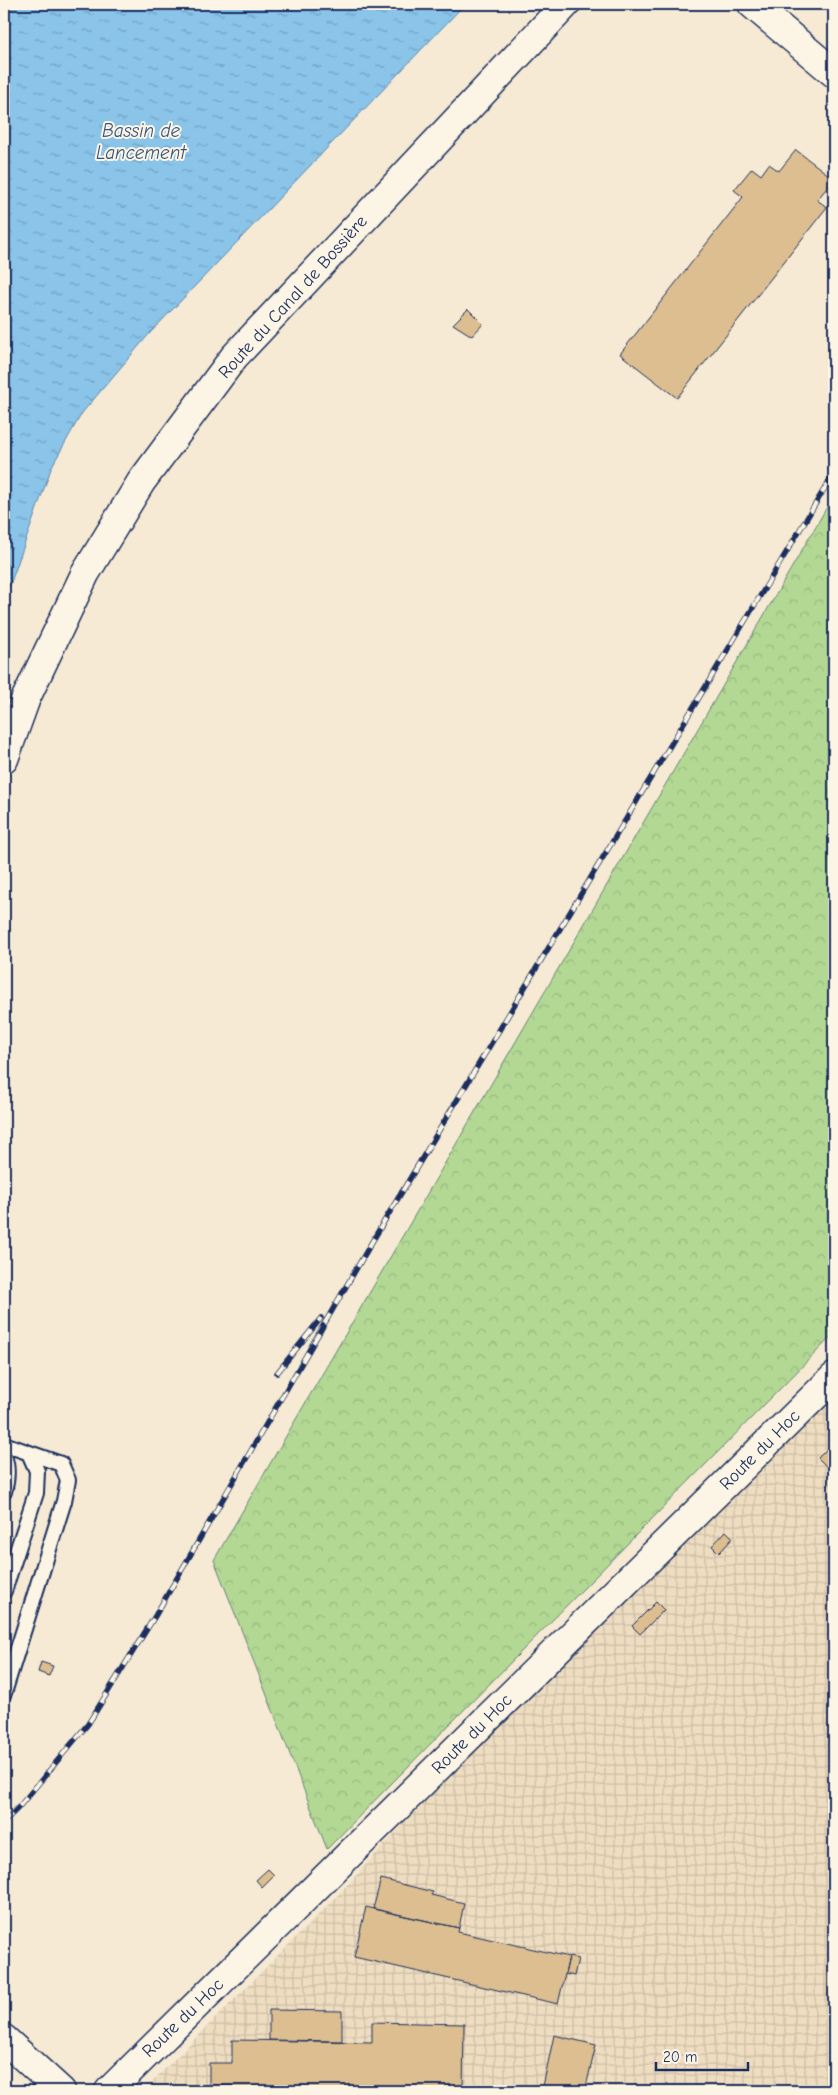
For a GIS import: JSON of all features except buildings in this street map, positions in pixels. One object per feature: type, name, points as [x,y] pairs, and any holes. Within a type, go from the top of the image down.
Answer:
[{"type":"street","name":"Route du Canal de Bossière","points":[[4,759],[26,698],[85,574],[141,482],[234,357],[566,4]]},
{"type":"street","points":[[752,4],[834,73]]},
{"type":"street","name":"Route du Hoc","points":[[109,2091],[834,1377]]},
{"type":"street","points":[[4,2039],[61,2091]]},
{"type":"lane","points":[[4,1444],[61,1464],[68,1480],[64,1502],[4,1693]]},
{"type":"lane","points":[[4,1591],[36,1493],[37,1471],[29,1453]]},
{"type":"lane","points":[[4,1456],[7,1484],[4,1492]]},
{"type":"shaded area","points":[[834,1380],[834,2091],[143,2091],[335,1898],[435,1790]]},
{"type":"green space","points":[[834,495],[834,1334],[327,1849],[214,1560]]},
{"type":"water","name":"Bassin de Lancement","points":[[4,4],[465,4],[150,333],[82,413],[52,466],[4,602]]},
{"type":"railway","points":[[4,1822],[18,1808],[88,1724],[155,1616],[373,1240],[834,473]]},
{"type":"railway","points":[[277,1373],[321,1318]]}]
